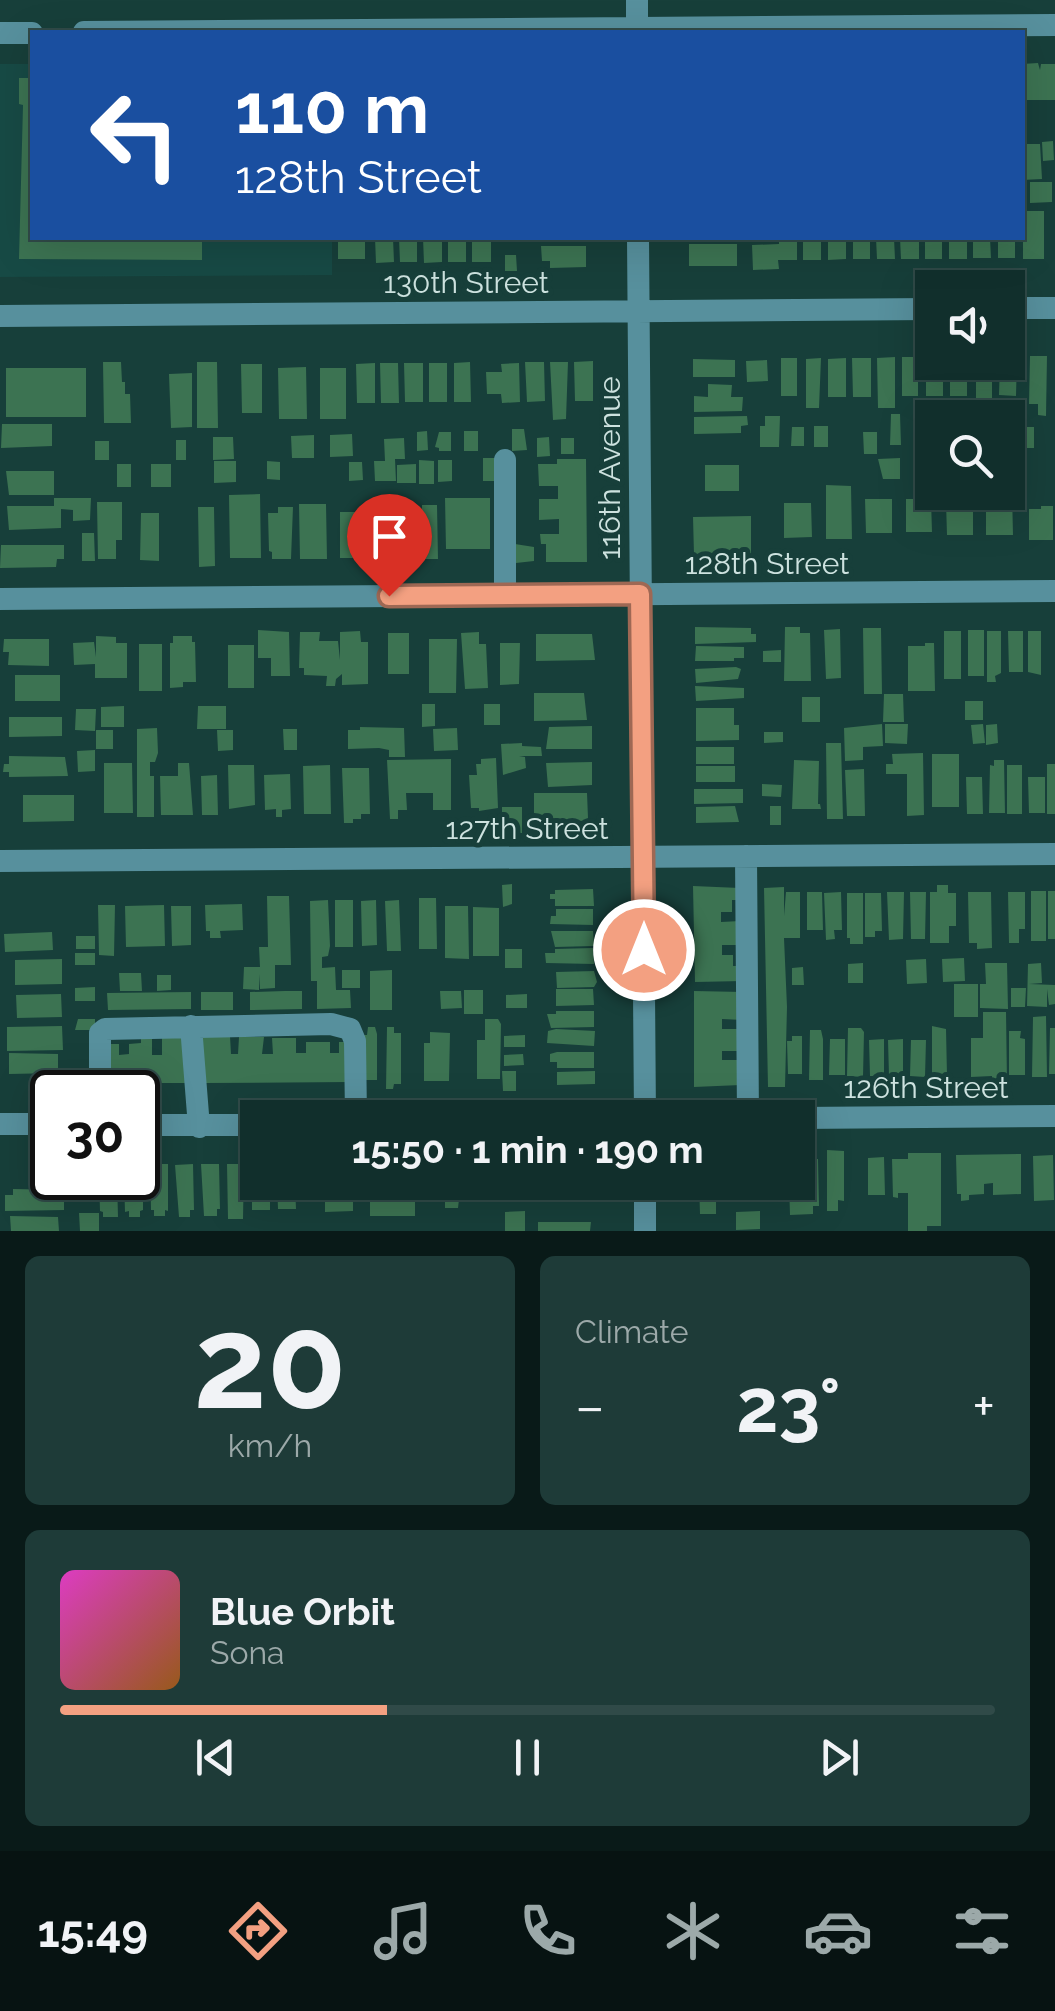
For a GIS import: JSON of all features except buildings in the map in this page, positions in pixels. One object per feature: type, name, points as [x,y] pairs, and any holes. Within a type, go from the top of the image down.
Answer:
[{"type":"street","points":[[637,0],[637,30],[1055,25]]},
{"type":"street","points":[[0,33],[30,33]]},
{"type":"street","name":"116th Avenue","points":[[638,240],[645,1100]]},
{"type":"street","points":[[1025,308],[1055,308]]},
{"type":"street","name":"130th Street","points":[[0,316],[915,309]]},
{"type":"street","points":[[506,460],[506,595]]},
{"type":"street","name":"128th Street","points":[[0,599],[1055,591]]},
{"type":"street","name":"127th Street","points":[[0,861],[1055,854]]},
{"type":"street","points":[[746,856],[748,1100]]},
{"type":"street","points":[[100,1070],[100,1033],[105,1029],[331,1024],[350,1029],[354,1041],[356,1100]]},
{"type":"street","points":[[191,1026],[199,1128]]},
{"type":"street","name":"126th Street","points":[[815,1118],[1055,1116]]},
{"type":"street","points":[[0,1124],[30,1124]]},
{"type":"street","points":[[160,1126],[240,1126]]},
{"type":"street","points":[[645,1200],[645,1231]]},
{"type":"shaded area","points":[[0,64],[30,64],[30,240],[332,240],[332,275],[0,277]]},
{"type":"route","points":[[389,596],[640,594],[644,950]]}]
